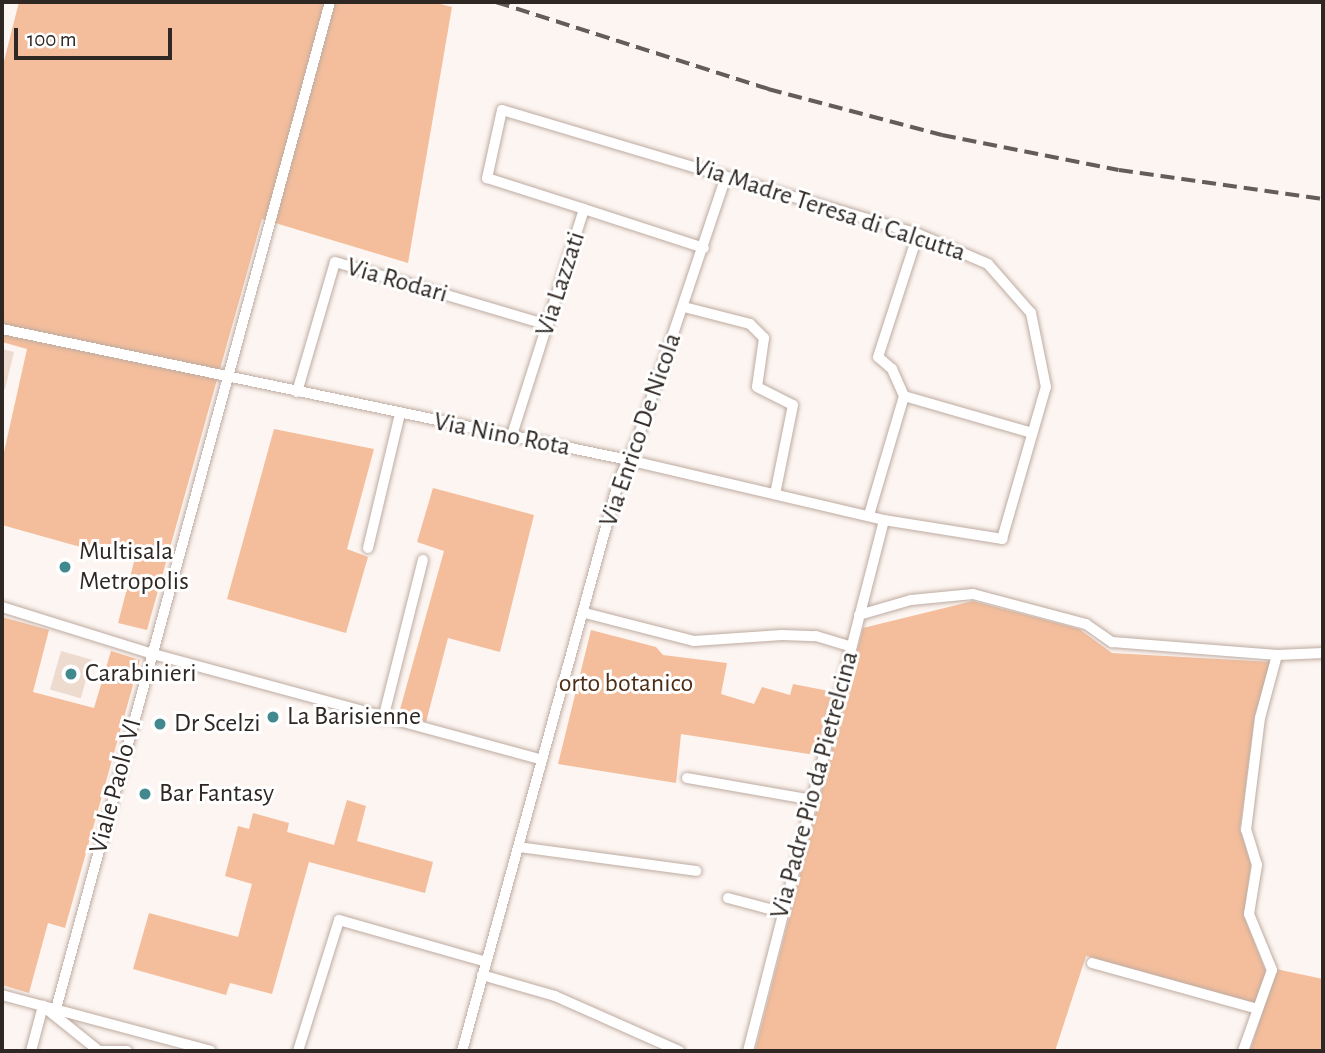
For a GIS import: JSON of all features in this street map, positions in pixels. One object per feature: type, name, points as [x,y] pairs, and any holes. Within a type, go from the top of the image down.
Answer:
[{"type":"street","name":"Viale Paolo VI","points":[[56,1009],[263,239],[330,2]]},
{"type":"street","name":"Via Madre Teresa di Calcutta","points":[[584,209],[487,178],[502,110],[918,234],[988,264],[1031,313],[1046,387],[1002,539]]},
{"type":"street","name":"Via Enrico De Nicola","points":[[462,1051],[628,460],[684,307],[726,176]]},
{"type":"street","name":"Via Lazzati","points":[[511,438],[584,209],[704,248]]},
{"type":"street","points":[[869,514],[904,396],[892,369],[877,357],[918,234]]},
{"type":"street","name":"Via Rodari","points":[[297,392],[335,262],[548,325]]},
{"type":"street","points":[[684,307],[750,324],[764,338],[757,387],[793,405],[775,495]]},
{"type":"street","name":"Via Nino Rota","points":[[2,329],[511,438],[628,460],[869,514],[884,520],[1002,539]]},
{"type":"street","points":[[904,396],[1032,433]]},
{"type":"street","points":[[368,548],[400,414]]},
{"type":"street","name":"Via Padre Pio da Pietrelcina","points":[[748,1051],[781,912],[813,800],[884,520]]},
{"type":"street","points":[[383,719],[423,560]]},
{"type":"street","points":[[859,615],[912,600],[973,594],[1086,624],[1112,642],[1277,656],[1323,653]]},
{"type":"street","points":[[2,607],[153,654],[383,719],[542,760]]},
{"type":"street","points":[[585,613],[694,641],[782,635],[816,636],[850,647]]},
{"type":"street","points":[[1243,1051],[1272,971],[1249,914],[1257,865],[1246,830],[1260,718],[1277,656]]},
{"type":"street","points":[[687,778],[813,800]]},
{"type":"street","points":[[519,847],[696,871]]},
{"type":"street","points":[[727,898],[781,912]]},
{"type":"street","points":[[298,1051],[339,920],[486,961]]},
{"type":"street","points":[[1092,963],[1258,1009]]},
{"type":"street","points":[[482,975],[555,996],[679,1051]]},
{"type":"street","points":[[2,995],[211,1051]]},
{"type":"street","points":[[43,1006],[99,1051]]},
{"type":"street","points":[[31,1051],[43,1006]]},
{"type":"street","points":[[89,1051],[127,1051]]},
{"type":"green space","points":[[19,2],[433,2],[452,7],[408,263],[262,219],[147,630],[118,623],[134,562],[2,525],[2,461],[27,349],[2,342],[2,69]]},
{"type":"green space","points":[[274,429],[374,449],[347,549],[368,557],[346,633],[227,599]]},
{"type":"green space","points":[[433,488],[534,515],[500,652],[448,638],[426,722],[399,713],[444,551],[417,542]]},
{"type":"green space","points":[[973,601],[1079,629],[1112,653],[1271,662],[1255,715],[1240,829],[1251,865],[1244,916],[1266,972],[1255,1003],[1086,956],[1055,1051],[755,1051],[863,628]]},
{"type":"green space","points":[[2,617],[49,630],[33,692],[94,708],[111,651],[140,660],[65,928],[48,923],[29,993],[2,985]]},
{"type":"green space","name":"orto botanico","points":[[591,630],[656,647],[663,655],[727,663],[721,694],[754,704],[762,687],[790,695],[793,684],[834,692],[815,755],[681,734],[676,783],[558,764]]},
{"type":"green space","points":[[347,800],[366,806],[357,841],[433,862],[425,893],[309,862],[272,994],[230,983],[226,995],[133,969],[149,913],[238,937],[252,884],[225,876],[238,826],[249,829],[253,813],[289,823],[287,832],[334,845]]},
{"type":"green space","points":[[1276,969],[1323,979],[1323,1051],[1250,1051]]},
{"type":"building","points":[[2,349],[14,352],[5,389],[2,389]]},
{"type":"building","name":"Carabinieri","points":[[61,651],[92,660],[81,698],[50,689]]},
{"type":"railway","points":[[496,2],[768,89],[942,135],[1119,170],[1323,199]]},
{"type":"place","name":"Multisala Metropolis","points":[[65,567]]},
{"type":"place","name":"Carabinieri","points":[[71,674]]},
{"type":"place","name":"La Barisienne","points":[[273,717]]},
{"type":"place","name":"Dr Scelzi","points":[[160,724]]},
{"type":"place","name":"Bar Fantasy","points":[[145,794]]}]
